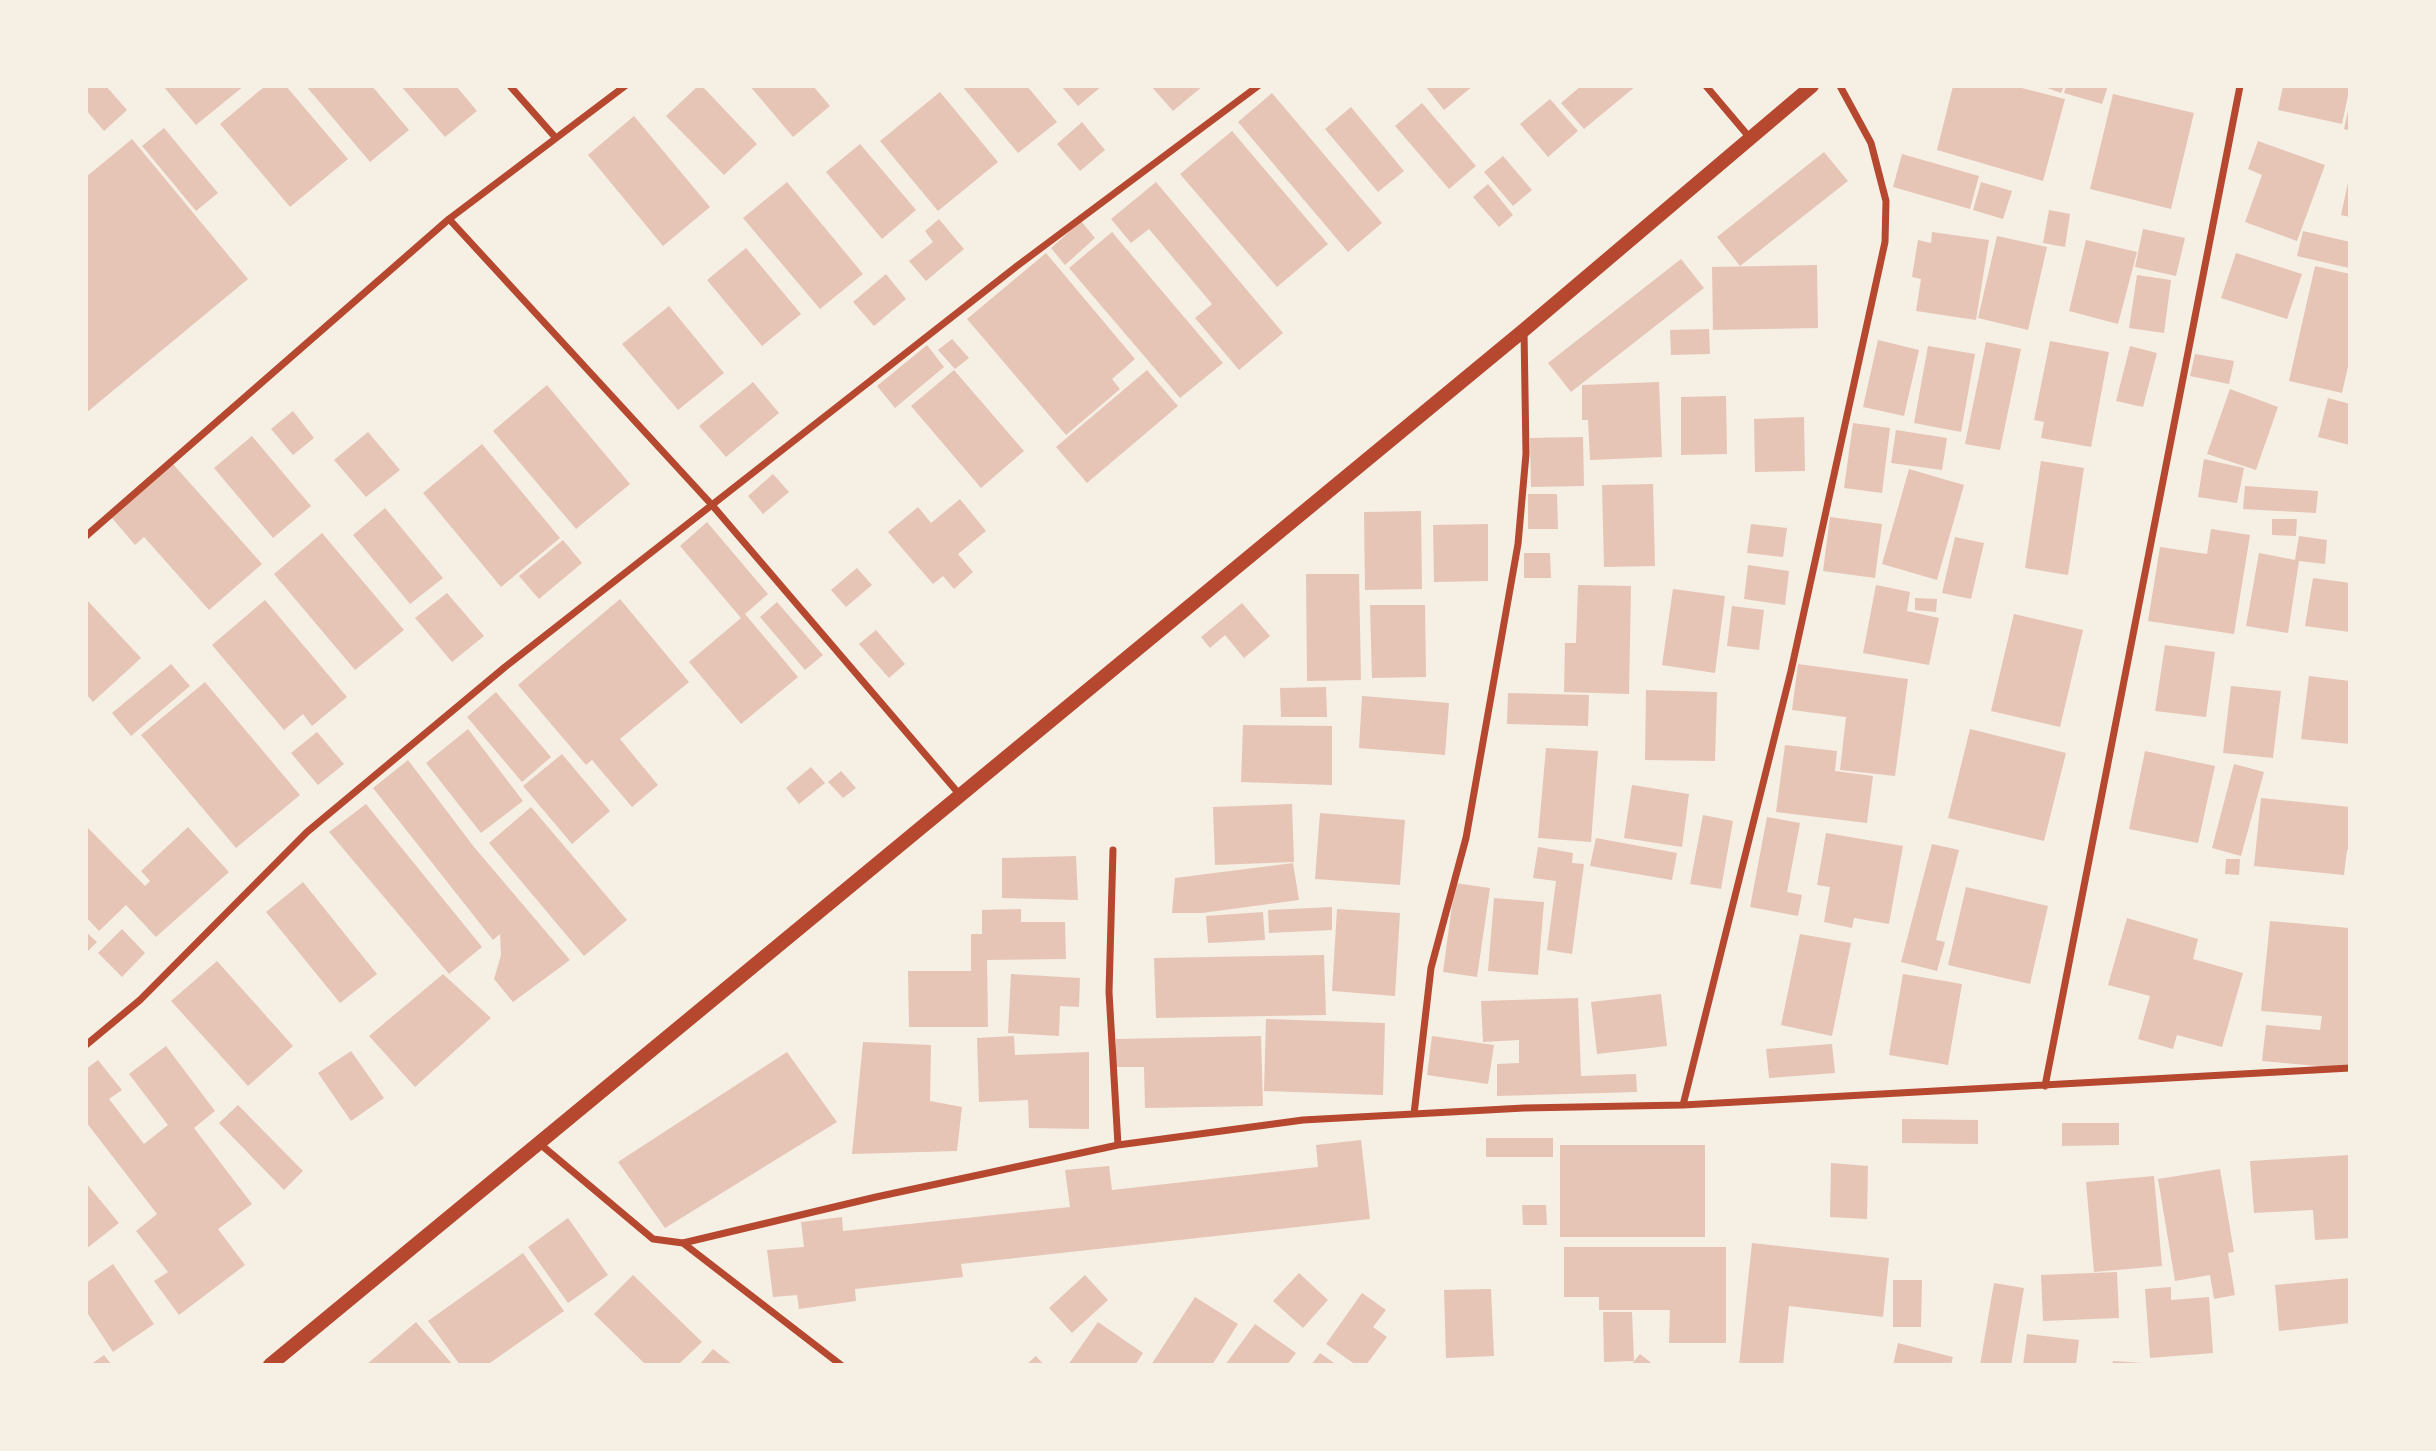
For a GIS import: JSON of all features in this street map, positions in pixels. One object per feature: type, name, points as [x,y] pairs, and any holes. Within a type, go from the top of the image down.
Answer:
[{"type":"main road","points":[[270,1365],[1524,330],[1812,86]]},
{"type":"street","points":[[510,86],[555,138]]},
{"type":"street","points":[[86,537],[449,219],[625,86]]},
{"type":"street","points":[[86,1045],[140,1000],[307,832],[505,667],[1017,266],[1258,86]]},
{"type":"street","points":[[1706,86],[1750,139]]},
{"type":"street","points":[[1683,1105],[1791,670],[1885,242],[1886,201],[1871,143],[1840,86]]},
{"type":"street","points":[[2045,1086],[2240,86]]},
{"type":"street","points":[[449,219],[712,505],[960,796]]},
{"type":"street","points":[[1414,1114],[1431,968],[1466,838],[1518,544],[1526,454],[1524,330]]},
{"type":"street","points":[[1113,850],[1109,992],[1118,1144]]},
{"type":"street","points":[[540,1144],[653,1239],[683,1243],[1118,1144],[1303,1120],[1524,1108],[1683,1105],[2350,1068]]},
{"type":"street","points":[[683,1243],[841,1365]]},
{"type":"building","points":[[86,86],[106,86],[127,110],[104,131],[86,110]]},
{"type":"building","points":[[163,86],[244,86],[196,125]]},
{"type":"building","points":[[265,86],[286,86],[348,159],[290,207],[220,124]]},
{"type":"building","points":[[306,86],[372,86],[409,130],[370,162]]},
{"type":"building","points":[[401,86],[456,86],[477,111],[445,137]]},
{"type":"building","points":[[698,86],[702,86],[757,144],[724,175],[666,116]]},
{"type":"building","points":[[750,86],[813,86],[830,106],[793,137]]},
{"type":"building","points":[[962,86],[1027,86],[1057,122],[1018,153]]},
{"type":"building","points":[[1061,86],[1102,86],[1078,106]]},
{"type":"building","points":[[1151,86],[1203,86],[1173,111]]},
{"type":"building","points":[[1425,86],[1473,86],[1444,110]]},
{"type":"building","points":[[1581,86],[1636,86],[1584,129],[1561,103]]},
{"type":"building","points":[[1953,86],[2014,86],[2065,99],[2043,181],[1937,150]]},
{"type":"building","points":[[2042,86],[2064,86],[2061,93]]},
{"type":"building","points":[[2066,86],[2108,86],[2102,104],[2064,93]]},
{"type":"building","points":[[2283,86],[2350,86],[2342,124],[2278,110]]},
{"type":"building","points":[[940,92],[998,162],[938,211],[880,141]]},
{"type":"building","points":[[1272,93],[1382,223],[1348,252],[1238,122]]},
{"type":"building","points":[[2113,94],[2194,113],[2171,209],[2090,189]]},
{"type":"building","points":[[1550,99],[1578,131],[1548,157],[1520,124]]},
{"type":"building","points":[[1422,103],[1476,166],[1449,189],[1395,126]]},
{"type":"building","points":[[2350,106],[2350,131],[2344,129]]},
{"type":"building","points":[[1351,107],[1404,171],[1378,192],[1325,129]]},
{"type":"building","points":[[634,116],[710,207],[663,246],[588,155]]},
{"type":"building","points":[[1082,122],[1105,150],[1080,171],[1057,144]]},
{"type":"building","points":[[164,128],[218,193],[196,211],[142,146]]},
{"type":"building","points":[[1232,131],[1328,244],[1277,287],[1180,174]]},
{"type":"building","points":[[132,139],[248,279],[86,413],[86,177]]},
{"type":"building","points":[[2258,141],[2325,165],[2297,241],[2245,222],[2262,175],[2248,169]]},
{"type":"building","points":[[860,144],[916,210],[882,239],[826,172]]},
{"type":"building","points":[[1824,152],[1848,181],[1740,266],[1717,237]]},
{"type":"building","points":[[1902,154],[1979,176],[1970,209],[1893,187]]},
{"type":"building","points":[[1503,156],[1532,190],[1513,206],[1484,172]]},
{"type":"building","points":[[2350,178],[2350,217],[2341,215]]},
{"type":"building","points":[[787,182],[863,274],[820,309],[743,218]]},
{"type":"building","points":[[1156,182],[1283,333],[1239,370],[1195,318],[1212,304],[1149,229],[1131,243],[1111,219]]},
{"type":"building","points":[[1981,182],[2012,191],[2003,219],[1973,210]]},
{"type":"building","points":[[1488,184],[1513,215],[1499,227],[1473,197]]},
{"type":"building","points":[[2049,210],[2070,214],[2065,247],[2043,243]]},
{"type":"building","points":[[939,219],[964,249],[926,281],[909,261],[933,242],[925,231]]},
{"type":"building","points":[[1081,221],[1095,238],[1065,265],[1051,248]]},
{"type":"building","points":[[2143,229],[2185,238],[2176,276],[2135,267]]},
{"type":"building","points":[[2303,231],[2350,242],[2349,268],[2297,256]]},
{"type":"building","points":[[1112,232],[1223,363],[1180,398],[1069,268]]},
{"type":"building","points":[[1932,232],[1989,240],[1976,320],[1916,311],[1921,279],[1912,277],[1918,240],[1931,243]]},
{"type":"building","points":[[1997,236],[2047,247],[2028,330],[1978,318]]},
{"type":"building","points":[[2086,240],[2137,252],[2118,324],[2069,311]]},
{"type":"building","points":[[746,248],[801,314],[762,346],[707,280]]},
{"type":"building","points":[[1046,253],[1135,359],[1112,379],[1120,389],[1066,435],[967,319]]},
{"type":"building","points":[[2236,253],[2302,274],[2287,319],[2221,298]]},
{"type":"building","points":[[1681,259],[1704,288],[1571,392],[1548,363]]},
{"type":"building","points":[[1817,265],[1818,328],[1713,330],[1712,267]]},
{"type":"building","points":[[2315,266],[2350,274],[2350,358],[2342,393],[2289,381]]},
{"type":"building","points":[[886,274],[906,299],[874,326],[853,302]]},
{"type":"building","points":[[2137,275],[2171,280],[2164,333],[2129,328]]},
{"type":"building","points":[[669,306],[724,373],[678,410],[622,344]]},
{"type":"building","points":[[1709,329],[1710,354],[1671,355],[1670,330]]},
{"type":"building","points":[[952,339],[969,358],[955,369],[938,350]]},
{"type":"building","points":[[1878,340],[1919,350],[1904,416],[1863,407]]},
{"type":"building","points":[[2050,341],[2109,352],[2091,447],[2041,438],[2044,422],[2034,420]]},
{"type":"building","points":[[1986,342],[2021,349],[2000,450],[1965,444]]},
{"type":"building","points":[[927,345],[944,367],[895,408],[877,386]]},
{"type":"building","points":[[1928,346],[1975,354],[1961,432],[1914,423]]},
{"type":"building","points":[[2130,346],[2157,353],[2143,407],[2116,401]]},
{"type":"building","points":[[2195,354],[2234,361],[2229,384],[2190,376]]},
{"type":"building","points":[[954,370],[1024,451],[981,488],[911,406]]},
{"type":"building","points":[[1147,370],[1178,406],[1087,483],[1056,447]]},
{"type":"building","points":[[753,382],[779,413],[726,457],[699,426]]},
{"type":"building","points":[[1659,382],[1662,457],[1590,460],[1588,420],[1582,420],[1582,385]]},
{"type":"building","points":[[547,385],[630,484],[576,529],[493,431]]},
{"type":"building","points":[[2230,389],[2278,407],[2256,470],[2207,454]]},
{"type":"building","points":[[1726,396],[1727,454],[1681,455],[1681,397]]},
{"type":"building","points":[[2328,398],[2350,404],[2350,445],[2318,437]]},
{"type":"building","points":[[293,411],[314,438],[293,455],[271,429]]},
{"type":"building","points":[[1804,417],[1805,471],[1755,472],[1754,419]]},
{"type":"building","points":[[1853,423],[1890,428],[1882,493],[1844,488]]},
{"type":"building","points":[[1896,430],[1947,438],[1942,470],[1891,463]]},
{"type":"building","points":[[368,432],[400,470],[366,497],[334,460]]},
{"type":"building","points":[[252,436],[311,506],[273,538],[214,468]]},
{"type":"building","points":[[1583,437],[1584,486],[1531,487],[1530,438]]},
{"type":"building","points":[[482,444],[560,538],[501,587],[423,493]]},
{"type":"building","points":[[2204,459],[2244,468],[2237,503],[2198,497]]},
{"type":"building","points":[[2041,461],[2084,468],[2068,575],[2025,568]]},
{"type":"building","points":[[173,464],[262,564],[209,610],[144,537],[135,545],[112,518]]},
{"type":"building","points":[[1909,469],[1964,485],[1937,580],[1882,564]]},
{"type":"building","points":[[773,474],[789,492],[763,514],[748,496]]},
{"type":"building","points":[[1653,484],[1655,566],[1604,567],[1602,485]]},
{"type":"building","points":[[2245,486],[2318,491],[2316,513],[2243,509]]},
{"type":"building","points":[[1528,494],[1557,494],[1558,529],[1528,529]]},
{"type":"building","points":[[960,499],[986,531],[958,554],[973,572],[954,589],[943,576],[933,584],[888,532],[918,507],[931,523]]},
{"type":"building","points":[[385,508],[443,578],[410,604],[353,535]]},
{"type":"building","points":[[1421,511],[1422,589],[1365,590],[1364,512]]},
{"type":"building","points":[[1830,517],[1882,524],[1875,578],[1823,571]]},
{"type":"building","points":[[2272,519],[2297,519],[2296,536],[2272,535]]},
{"type":"building","points":[[707,522],[768,594],[745,614],[798,677],[741,724],[689,662],[741,618],[680,546]]},
{"type":"building","points":[[1488,524],[1488,581],[1434,582],[1433,525]]},
{"type":"building","points":[[1751,524],[1787,528],[1783,557],[1747,553]]},
{"type":"building","points":[[2211,529],[2250,535],[2234,634],[2148,621],[2160,547],[2207,554]]},
{"type":"building","points":[[322,533],[404,630],[355,670],[274,574]]},
{"type":"building","points":[[2299,536],[2327,540],[2325,564],[2299,561],[2288,633],[2246,626],[2259,553],[2295,560]]},
{"type":"building","points":[[1955,537],[1984,543],[1971,599],[1942,593]]},
{"type":"building","points":[[563,540],[582,563],[539,599],[519,576]]},
{"type":"building","points":[[1524,553],[1550,553],[1551,578],[1524,578]]},
{"type":"building","points":[[1748,565],[1789,571],[1785,605],[1744,599]]},
{"type":"building","points":[[857,568],[872,585],[846,607],[831,590]]},
{"type":"building","points":[[1306,574],[1359,574],[1361,680],[1307,681]]},
{"type":"building","points":[[2313,578],[2350,583],[2350,632],[2305,626]]},
{"type":"building","points":[[1578,585],[1631,586],[1629,694],[1564,692],[1565,643],[1576,643]]},
{"type":"building","points":[[1876,585],[1910,592],[1907,611],[1939,618],[1929,665],[1863,653]]},
{"type":"building","points":[[1673,589],[1725,596],[1715,673],[1662,665]]},
{"type":"building","points":[[447,593],[484,636],[452,662],[415,618]]},
{"type":"building","points":[[1915,598],[1937,599],[1936,612],[1915,610]]},
{"type":"building","points":[[86,599],[141,658],[93,702],[86,694]]},
{"type":"building","points":[[620,599],[689,682],[620,739],[658,785],[632,807],[592,760],[586,765],[518,685]]},
{"type":"building","points":[[265,600],[347,697],[312,726],[303,714],[284,730],[212,645]]},
{"type":"building","points":[[777,602],[823,655],[805,670],[760,617]]},
{"type":"building","points":[[1242,603],[1270,636],[1244,658],[1225,635],[1210,648],[1201,637]]},
{"type":"building","points":[[1370,605],[1425,605],[1426,677],[1372,678]]},
{"type":"building","points":[[1732,606],[1764,610],[1759,650],[1727,646]]},
{"type":"building","points":[[2014,614],[2083,630],[2060,727],[1991,711]]},
{"type":"building","points":[[876,630],[905,664],[889,678],[859,644]]},
{"type":"building","points":[[2165,645],[2215,652],[2206,717],[2155,711]]},
{"type":"building","points":[[171,664],[190,686],[131,736],[112,713]]},
{"type":"building","points":[[1798,664],[1908,679],[1895,776],[1840,770],[1846,717],[1792,710]]},
{"type":"building","points":[[2309,676],[2350,681],[2350,744],[2301,739]]},
{"type":"building","points":[[205,682],[300,795],[236,848],[141,735]]},
{"type":"building","points":[[2231,686],[2281,691],[2273,758],[2223,753]]},
{"type":"building","points":[[1326,687],[1327,717],[1281,717],[1280,688]]},
{"type":"building","points":[[1646,690],[1717,692],[1715,761],[1645,760]]},
{"type":"building","points":[[496,692],[551,757],[522,782],[467,717]]},
{"type":"building","points":[[1508,693],[1589,695],[1588,726],[1507,724]]},
{"type":"building","points":[[1362,696],[1449,703],[1445,755],[1359,748]]},
{"type":"building","points":[[1243,725],[1332,726],[1332,785],[1241,782]]},
{"type":"building","points":[[468,729],[523,801],[481,833],[426,763]]},
{"type":"building","points":[[1970,729],[2066,753],[2044,841],[1948,818]]},
{"type":"building","points":[[317,732],[344,764],[318,785],[291,753]]},
{"type":"building","points":[[1785,745],[1837,751],[1835,771],[1873,776],[1867,823],[1776,812]]},
{"type":"building","points":[[1546,748],[1598,751],[1591,842],[1538,838]]},
{"type":"building","points":[[2145,751],[2215,766],[2198,843],[2129,829]]},
{"type":"building","points":[[562,754],[610,811],[572,844],[523,786]]},
{"type":"building","points":[[408,760],[474,847],[570,960],[513,1002],[494,979],[501,955],[500,934],[493,940],[373,788]]},
{"type":"building","points":[[2234,764],[2264,772],[2241,856],[2212,848]]},
{"type":"building","points":[[811,767],[825,783],[799,804],[786,788]]},
{"type":"building","points":[[841,771],[856,788],[843,798],[828,782]]},
{"type":"building","points":[[1632,785],[1689,794],[1682,847],[1624,838]]},
{"type":"building","points":[[2261,798],[2350,807],[2350,850],[2347,850],[2344,875],[2254,866]]},
{"type":"building","points":[[366,804],[482,947],[449,974],[329,832]]},
{"type":"building","points":[[1292,804],[1294,862],[1215,865],[1213,807]]},
{"type":"building","points":[[531,807],[627,920],[584,956],[489,843]]},
{"type":"building","points":[[1320,813],[1405,820],[1400,885],[1315,879]]},
{"type":"building","points":[[1703,815],[1733,821],[1721,889],[1690,884]]},
{"type":"building","points":[[1767,817],[1800,823],[1787,892],[1802,895],[1798,916],[1750,907]]},
{"type":"building","points":[[86,826],[145,886],[150,881],[141,871],[188,827],[229,872],[156,937],[126,905],[99,931],[86,917]]},
{"type":"building","points":[[1826,833],[1903,846],[1889,924],[1854,918],[1852,928],[1824,922],[1830,887],[1817,885]]},
{"type":"building","points":[[1596,838],[1677,853],[1672,880],[1590,866]]},
{"type":"building","points":[[1932,844],[1959,850],[1936,940],[1945,942],[1937,971],[1901,962]]},
{"type":"building","points":[[1538,847],[1573,853],[1572,863],[1584,864],[1572,954],[1547,950],[1556,881],[1533,878]]},
{"type":"building","points":[[1076,856],[1078,900],[1002,898],[1002,858]]},
{"type":"building","points":[[2226,859],[2240,859],[2239,875],[2225,874]]},
{"type":"building","points":[[1293,863],[1299,900],[1202,913],[1172,913],[1175,878]]},
{"type":"building","points":[[303,882],[377,974],[340,1003],[266,912]]},
{"type":"building","points":[[1455,883],[1490,888],[1477,977],[1443,972]]},
{"type":"building","points":[[1966,887],[2048,906],[2030,984],[1948,965]]},
{"type":"building","points":[[1494,898],[1544,902],[1538,975],[1488,971]]},
{"type":"building","points":[[1332,907],[1332,930],[1269,933],[1268,910]]},
{"type":"building","points":[[1021,909],[1021,922],[1065,922],[1066,959],[987,960],[988,1027],[909,1027],[908,971],[971,971],[971,934],[982,934],[982,910]]},
{"type":"building","points":[[1337,909],[1400,913],[1395,996],[1332,991]]},
{"type":"building","points":[[1263,912],[1265,940],[1208,943],[1206,916]]},
{"type":"building","points":[[2127,918],[2198,939],[2193,959],[2243,973],[2222,1047],[2177,1035],[2173,1049],[2138,1039],[2150,996],[2108,985]]},
{"type":"building","points":[[2270,921],[2350,928],[2350,1069],[2262,1061],[2266,1025],[2320,1030],[2322,1016],[2261,1011]]},
{"type":"building","points":[[122,929],[145,953],[122,977],[98,953]]},
{"type":"building","points":[[86,932],[97,942],[86,953]]},
{"type":"building","points":[[1800,934],[1851,943],[1832,1036],[1781,1025]]},
{"type":"building","points":[[1324,955],[1326,1015],[1156,1018],[1154,958]]},
{"type":"building","points":[[217,961],[293,1046],[248,1086],[171,1001]]},
{"type":"building","points":[[443,974],[491,1018],[415,1087],[369,1036]]},
{"type":"building","points":[[1011,974],[1080,978],[1079,1007],[1060,1006],[1059,1036],[1008,1033]]},
{"type":"building","points":[[1903,974],[1962,984],[1948,1065],[1889,1055]]},
{"type":"building","points":[[1661,994],[1667,1046],[1597,1054],[1591,1002]]},
{"type":"building","points":[[1578,998],[1581,1076],[1636,1074],[1637,1092],[1497,1096],[1497,1064],[1519,1063],[1519,1040],[1483,1042],[1481,1001]]},
{"type":"building","points":[[1266,1019],[1385,1023],[1383,1095],[1264,1091]]},
{"type":"building","points":[[1014,1036],[1015,1055],[1089,1052],[1089,1129],[1029,1128],[1028,1100],[979,1102],[977,1038]]},
{"type":"building","points":[[1261,1036],[1263,1106],[1145,1108],[1144,1067],[1116,1067],[1116,1039]]},
{"type":"building","points":[[1432,1036],[1494,1045],[1488,1084],[1427,1075]]},
{"type":"building","points":[[863,1042],[931,1045],[930,1101],[962,1107],[957,1151],[852,1154]]},
{"type":"building","points":[[1832,1044],[1835,1073],[1769,1078],[1766,1049]]},
{"type":"building","points":[[166,1046],[215,1111],[194,1128],[252,1204],[218,1229],[245,1265],[179,1315],[154,1281],[168,1272],[136,1231],[157,1214],[86,1122],[86,1069],[98,1060],[122,1090],[109,1099],[144,1144],[168,1125],[129,1074]]},
{"type":"building","points":[[351,1051],[384,1098],[351,1121],[318,1073]]},
{"type":"building","points":[[787,1052],[837,1122],[665,1228],[618,1162]]},
{"type":"building","points":[[238,1105],[303,1171],[284,1190],[219,1123]]},
{"type":"building","points":[[1902,1119],[1978,1120],[1978,1144],[1902,1143]]},
{"type":"building","points":[[2062,1123],[2119,1123],[2119,1145],[2062,1146]]},
{"type":"building","points":[[1486,1138],[1553,1138],[1553,1157],[1486,1157]]},
{"type":"building","points":[[1361,1140],[1370,1219],[961,1264],[963,1277],[855,1289],[856,1301],[799,1309],[797,1295],[773,1297],[767,1250],[804,1247],[801,1222],[842,1217],[843,1231],[1070,1207],[1065,1170],[1109,1166],[1112,1190],[1318,1167],[1316,1145]]},
{"type":"building","points":[[1560,1145],[1705,1145],[1705,1237],[1560,1237]]},
{"type":"building","points":[[2350,1155],[2350,1238],[2315,1240],[2313,1210],[2254,1213],[2250,1161]]},
{"type":"building","points":[[1831,1163],[1868,1166],[1867,1219],[1830,1217]]},
{"type":"building","points":[[2220,1169],[2234,1252],[2228,1253],[2235,1295],[2214,1299],[2210,1275],[2175,1281],[2158,1179]]},
{"type":"building","points":[[2154,1176],[2162,1266],[2094,1272],[2086,1182]]},
{"type":"building","points":[[86,1183],[119,1223],[86,1249]]},
{"type":"building","points":[[1522,1205],[1546,1205],[1547,1225],[1523,1225]]},
{"type":"building","points":[[568,1218],[608,1275],[568,1303],[528,1247]]},
{"type":"building","points":[[1752,1243],[1889,1258],[1883,1317],[1789,1306],[1783,1365],[1739,1365]]},
{"type":"building","points":[[1564,1247],[1726,1247],[1726,1343],[1669,1343],[1670,1310],[1599,1310],[1599,1297],[1564,1297]]},
{"type":"building","points":[[523,1253],[564,1311],[487,1365],[460,1365],[428,1321]]},
{"type":"building","points":[[113,1264],[154,1324],[113,1352],[86,1311],[86,1283]]},
{"type":"building","points":[[2117,1272],[2119,1318],[2043,1321],[2041,1275]]},
{"type":"building","points":[[1299,1273],[1328,1300],[1303,1328],[1273,1301]]},
{"type":"building","points":[[633,1275],[702,1342],[678,1365],[646,1365],[594,1314]]},
{"type":"building","points":[[1085,1275],[1108,1300],[1072,1333],[1049,1308]]},
{"type":"building","points":[[2350,1278],[2350,1323],[2279,1331],[2275,1285]]},
{"type":"building","points":[[1893,1280],[1922,1280],[1921,1327],[1893,1327]]},
{"type":"building","points":[[1994,1283],[2024,1288],[2011,1365],[1980,1365]]},
{"type":"building","points":[[2171,1287],[2171,1300],[2209,1297],[2213,1353],[2150,1358],[2145,1289]]},
{"type":"building","points":[[1491,1289],[1494,1356],[1446,1358],[1444,1290]]},
{"type":"building","points":[[1362,1293],[1386,1310],[1373,1327],[1387,1337],[1366,1365],[1356,1365],[1326,1344]]},
{"type":"building","points":[[1195,1297],[1238,1324],[1212,1365],[1151,1365]]},
{"type":"building","points":[[1603,1312],[1632,1312],[1634,1361],[1604,1362]]},
{"type":"building","points":[[416,1322],[453,1365],[366,1365]]},
{"type":"building","points":[[1098,1322],[1143,1353],[1135,1365],[1068,1365]]},
{"type":"building","points":[[1255,1324],[1296,1353],[1287,1365],[1225,1365]]},
{"type":"building","points":[[2027,1334],[2079,1340],[2076,1365],[2023,1365]]},
{"type":"building","points":[[1898,1343],[1953,1357],[1951,1365],[1893,1365]]},
{"type":"building","points":[[713,1349],[733,1365],[699,1365]]},
{"type":"building","points":[[1320,1353],[1337,1365],[1311,1365]]},
{"type":"building","points":[[1640,1354],[1654,1365],[1631,1365]]},
{"type":"building","points":[[104,1355],[112,1365],[90,1365]]},
{"type":"building","points":[[1036,1356],[1044,1365],[1026,1365]]},
{"type":"building","points":[[2113,1361],[2144,1363],[2144,1365],[2112,1365]]}]
